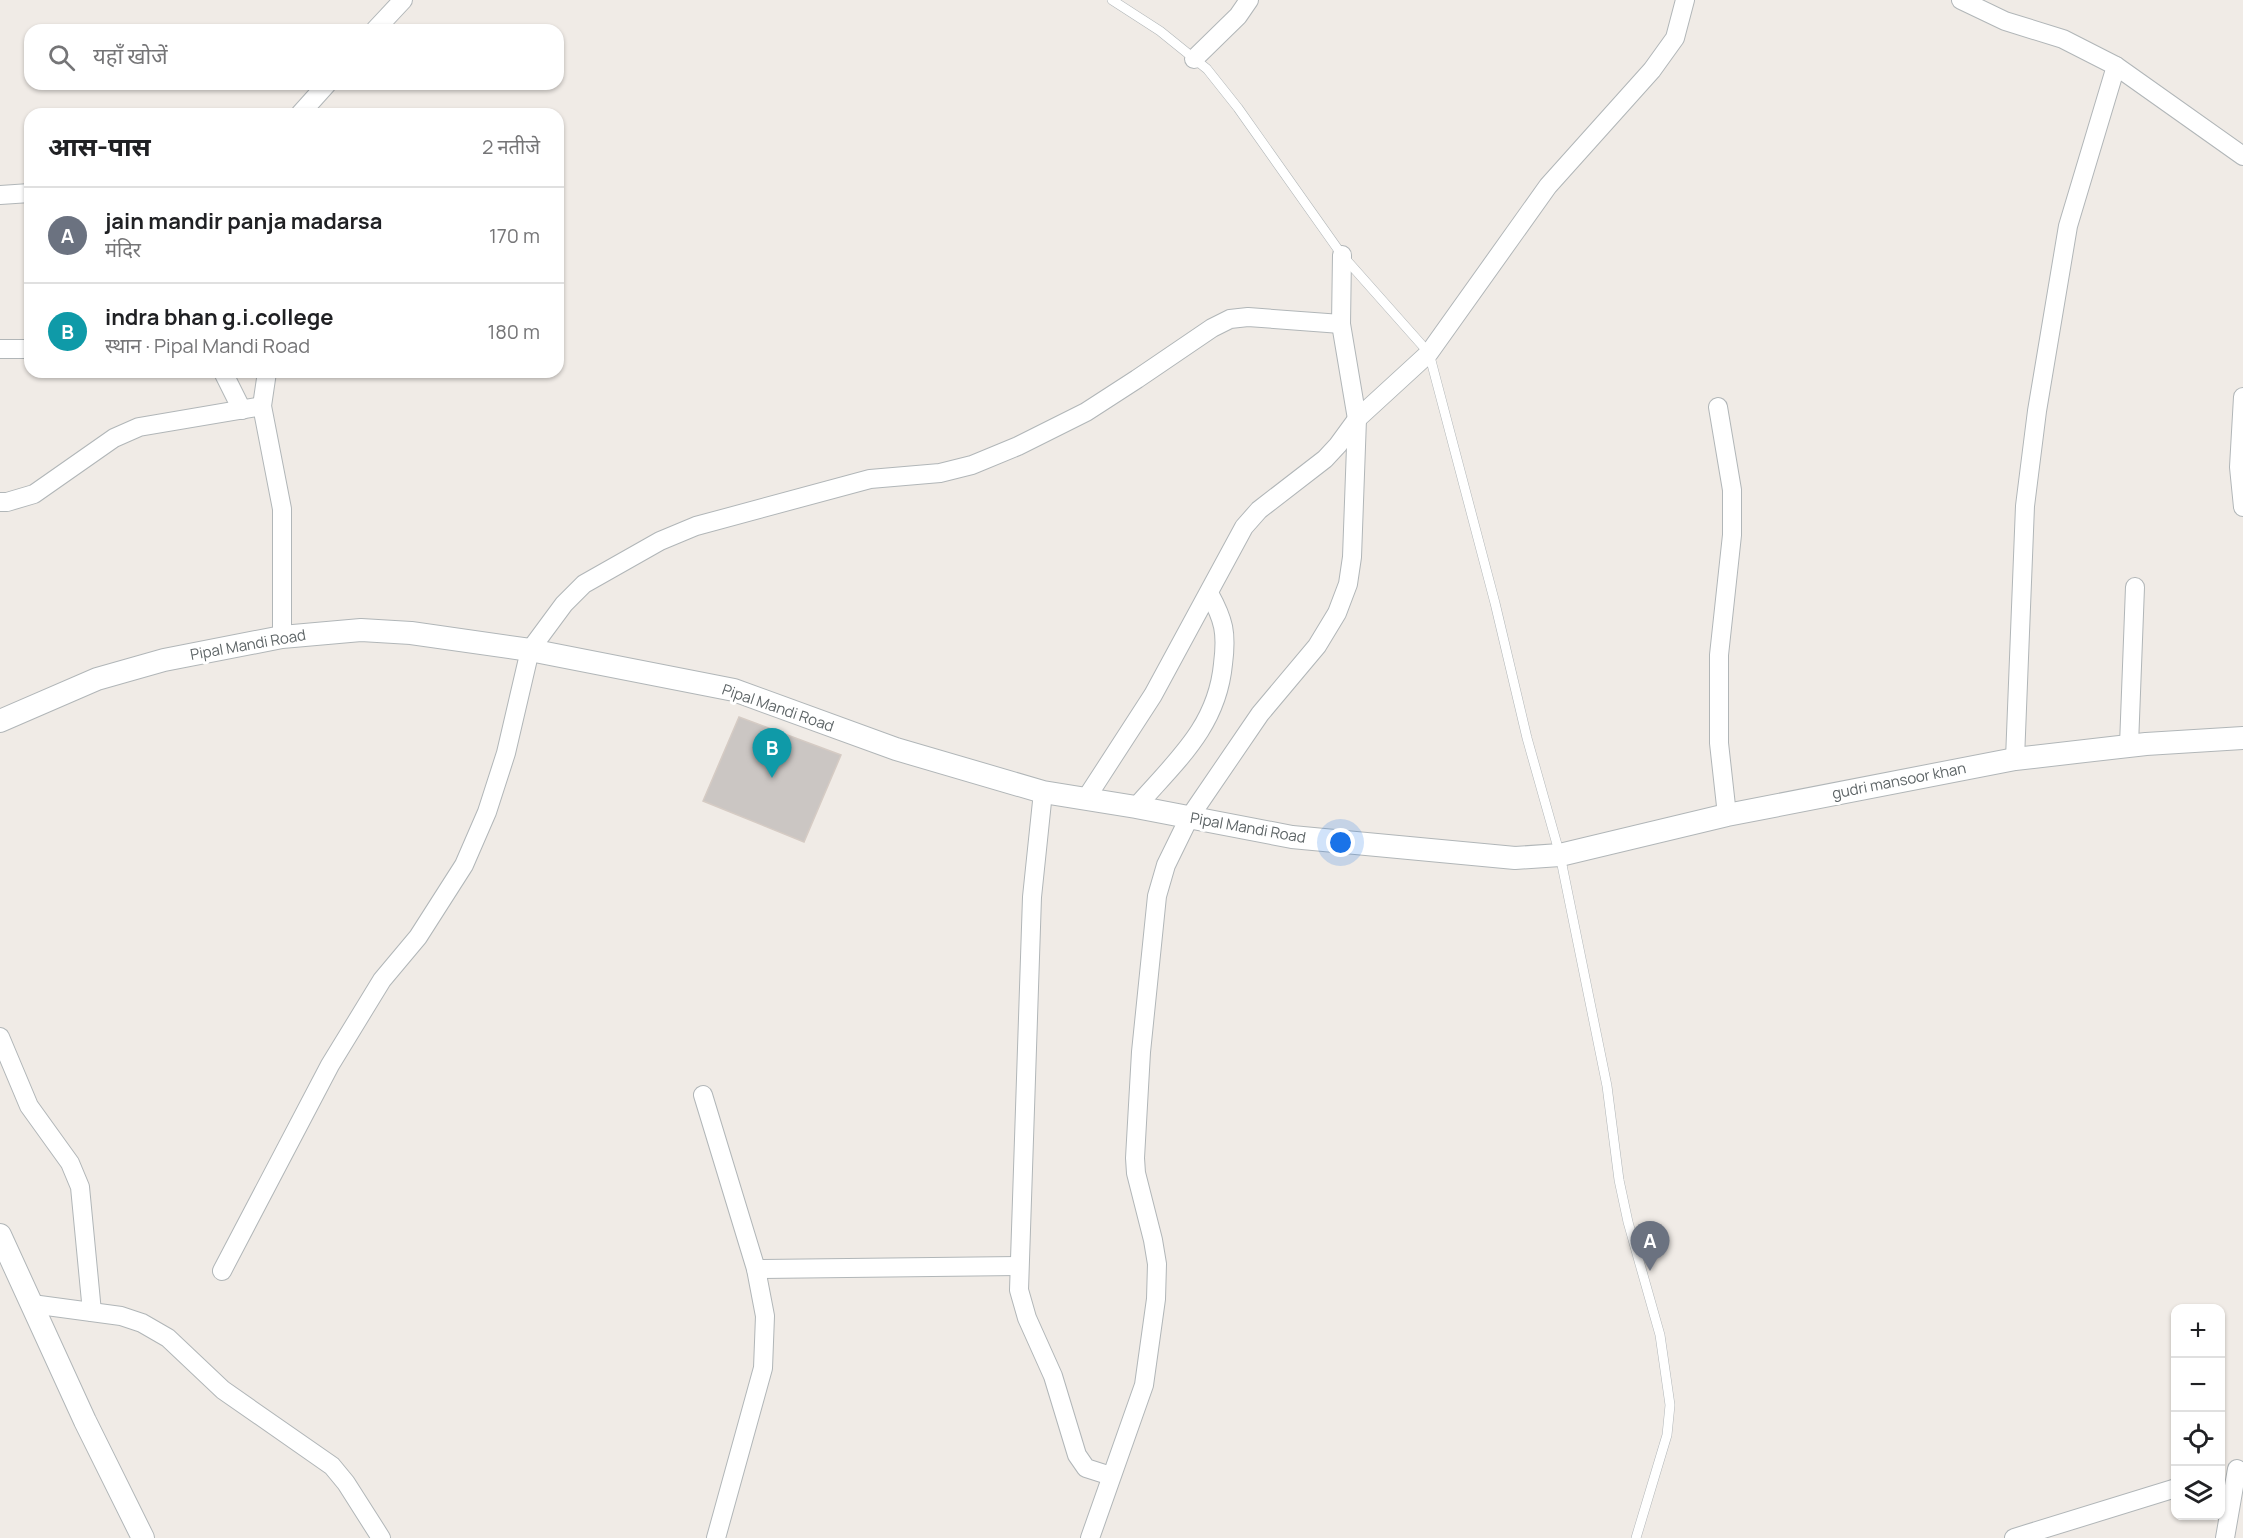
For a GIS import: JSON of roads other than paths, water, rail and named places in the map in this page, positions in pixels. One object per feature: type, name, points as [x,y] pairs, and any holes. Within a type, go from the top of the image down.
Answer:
[{"type":"street","points":[[381,24],[403,0]]},
{"type":"street","points":[[1194,59],[1238,16],[1249,0]]},
{"type":"street","points":[[1085,800],[1153,695],[1244,527],[1259,510],[1325,459],[1357,419],[1429,353],[1548,186],[1652,70],[1675,38],[1685,0]]},
{"type":"street","points":[[1961,0],[2005,21],[2063,39],[2116,66],[2243,156]]},
{"type":"street","points":[[2015,759],[2025,506],[2037,411],[2068,226],[2116,66]]},
{"type":"street","points":[[305,108],[322,90]]},
{"type":"street","points":[[0,195],[24,193]]},
{"type":"street","points":[[1090,1538],[1144,1385],[1156,1299],[1157,1264],[1154,1240],[1136,1166],[1141,1052],[1157,896],[1166,865],[1189,818],[1260,714],[1317,646],[1337,613],[1348,584],[1352,557],[1357,419],[1341,324],[1342,255]]},
{"type":"street","points":[[222,1271],[330,1065],[382,980],[418,937],[464,865],[487,812],[506,753],[530,650],[564,604],[584,584],[660,541],[696,526],[870,479],[940,473],[972,465],[1018,446],[1086,412],[1212,328],[1230,319],[1248,317],[1341,324]]},
{"type":"street","points":[[0,348],[24,349]]},
{"type":"street","points":[[226,378],[242,410]]},
{"type":"street","points":[[266,378],[262,406],[282,509],[282,637]]},
{"type":"street","points":[[2243,397],[2239,467],[2243,507]]},
{"type":"street","points":[[0,502],[34,494],[114,438],[139,427],[262,406]]},
{"type":"street","points":[[1718,407],[1732,501],[1732,536],[1719,655],[1719,743],[1727,815]]},
{"type":"street","points":[[2129,746],[2135,587]]},
{"type":"street","points":[[1136,807],[1200,732],[1215,703],[1221,683],[1226,639],[1223,621],[1209,593]]},
{"type":"street","name":"Pipal Mandi Road","points":[[0,722],[97,679],[165,660],[282,637],[361,630],[411,633],[530,650],[734,690],[896,749],[1043,792],[1292,837],[1515,858],[1560,855]]},
{"type":"street","name":"gudri mansoor khan","points":[[1560,855],[1727,815],[2015,759],[2129,746],[2243,738]]},
{"type":"street","points":[[1043,792],[1032,897],[1019,1290],[1021,1304],[1053,1376],[1077,1455],[1086,1468],[1111,1476]]},
{"type":"street","points":[[0,1037],[29,1106],[70,1164],[80,1187],[92,1312]]},
{"type":"street","points":[[703,1095],[756,1269],[765,1316],[763,1368],[716,1538]]},
{"type":"street","points":[[0,1235],[85,1421],[142,1538]]},
{"type":"street","points":[[756,1269],[1019,1266]]},
{"type":"street","points":[[32,1304],[120,1316],[142,1323],[168,1338],[223,1390],[332,1466],[346,1483],[381,1538]]},
{"type":"street","points":[[2225,1538],[2234,1470]]},
{"type":"street","points":[[2014,1538],[2171,1489]]},
{"type":"lane","points":[[1112,0],[1160,31],[1207,69],[1238,108],[1342,255],[1429,353],[1495,603],[1527,738],[1560,855],[1607,1086],[1619,1180],[1628,1222],[1660,1335],[1670,1405],[1667,1435],[1636,1538]]},
{"type":"place","name":"indra bhan g.i.college","points":[[772,778]]},
{"type":"place","name":"jain mandir panja madarsa","points":[[1650,1271]]}]
